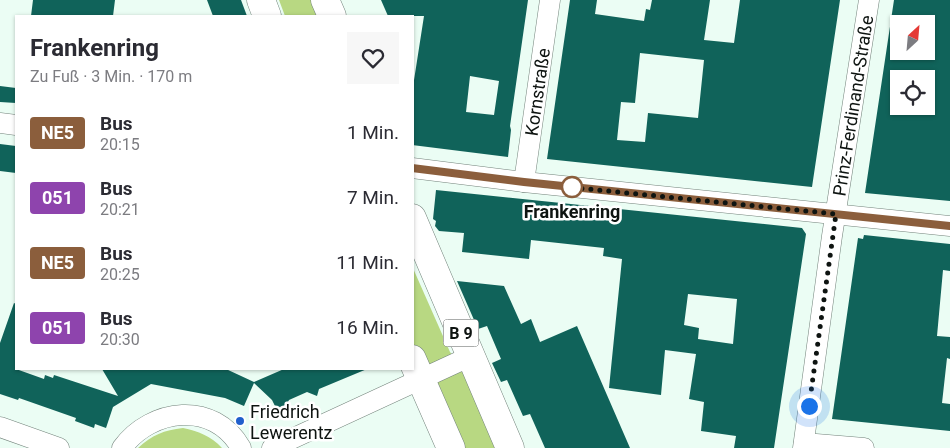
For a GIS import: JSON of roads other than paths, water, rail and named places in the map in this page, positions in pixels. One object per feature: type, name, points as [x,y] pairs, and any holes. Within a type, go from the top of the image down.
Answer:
[{"type":"main road","points":[[261,0],[267,15]]},
{"type":"main road","points":[[325,0],[332,15]]},
{"type":"main road","name":"B 9","points":[[414,223],[510,448]]},
{"type":"main road","points":[[417,369],[451,448]]},
{"type":"street","name":"Kornstraße","points":[[524,182],[550,0]]},
{"type":"street","name":"Prinz-Ferdinand-Straße","points":[[803,446],[869,0]]},
{"type":"street","points":[[0,123],[15,125]]},
{"type":"street","points":[[414,168],[524,182],[950,226]]},
{"type":"street","points":[[272,448],[417,369],[471,356]]},
{"type":"street","points":[[122,448],[130,436],[144,425],[160,418],[177,415],[195,416],[212,421],[227,431],[241,448]]},
{"type":"street","points":[[0,427],[59,448]]},
{"type":"street","points":[[803,446],[864,448]]},
{"type":"place","name":"Frankenring","points":[[572,187]]},
{"type":"place","name":"Friedrich Lewerentz","points":[[240,421]]}]
